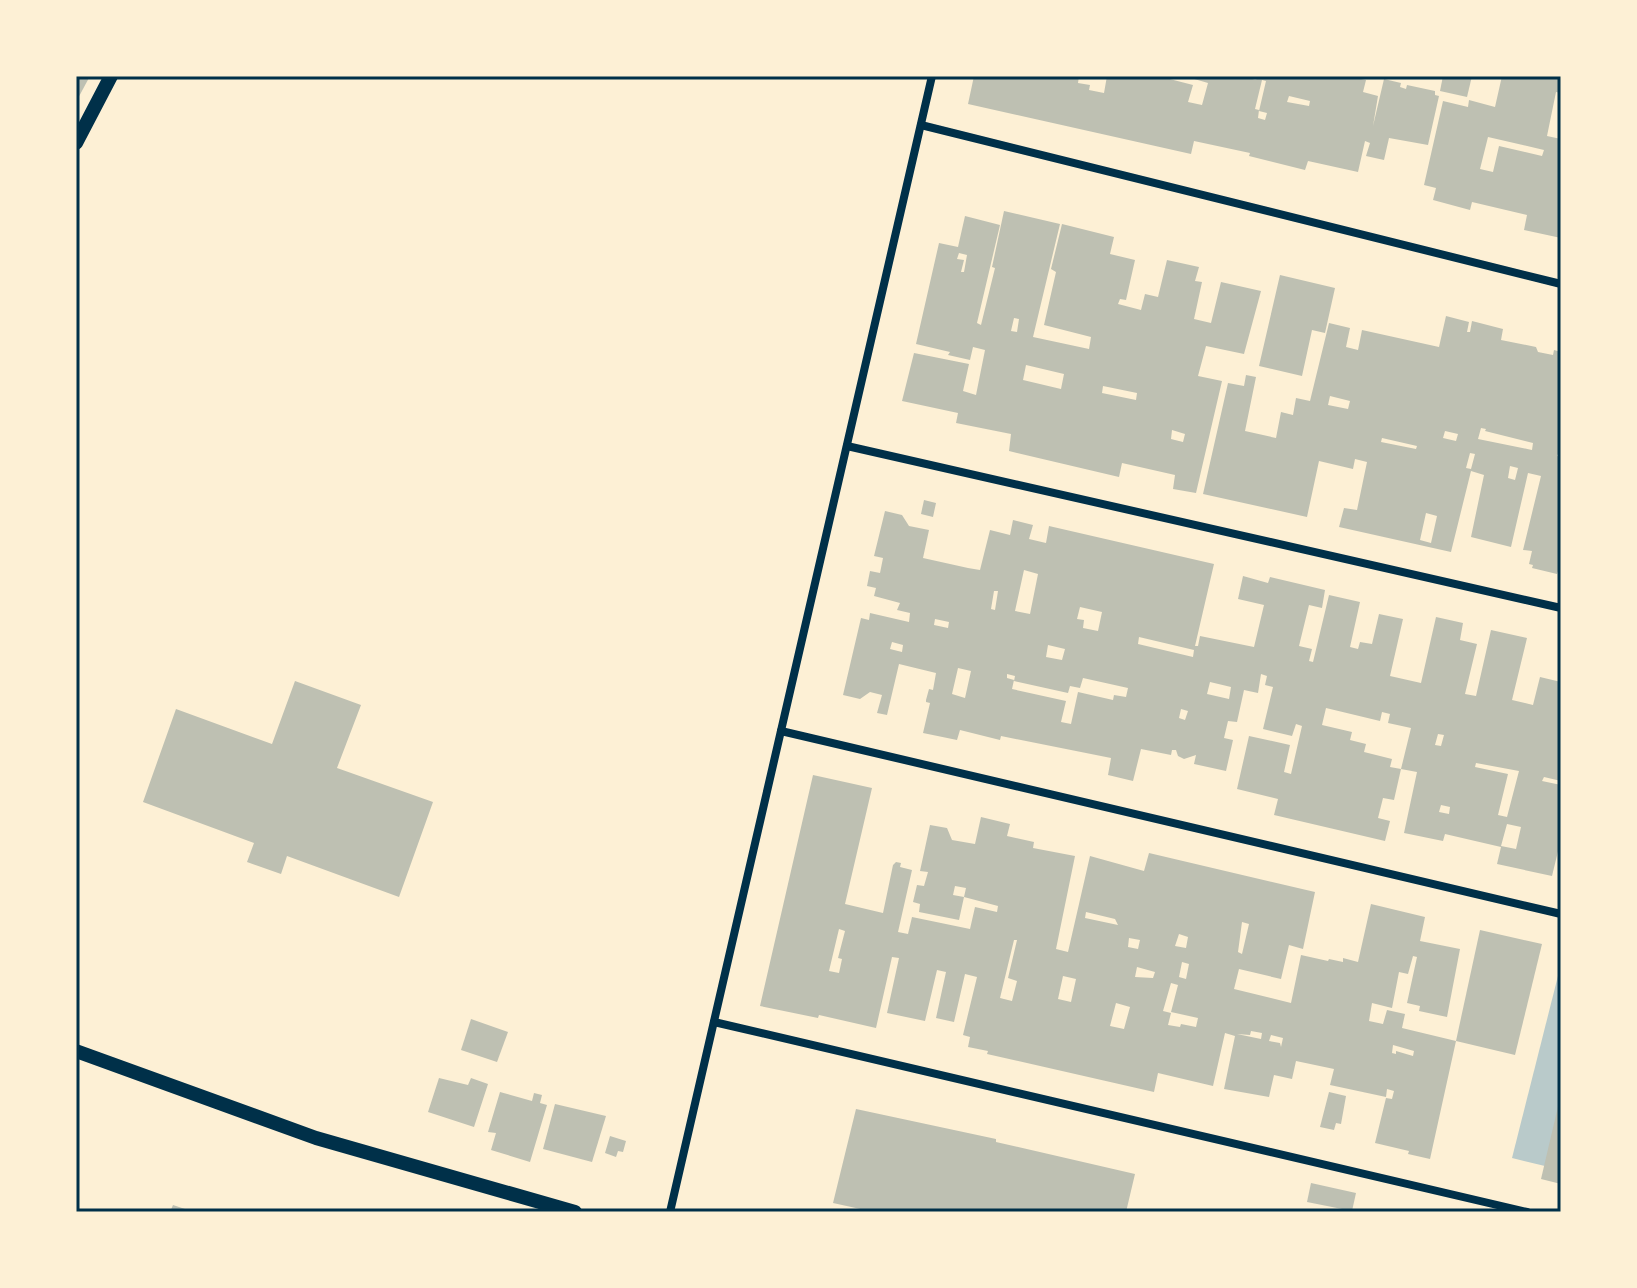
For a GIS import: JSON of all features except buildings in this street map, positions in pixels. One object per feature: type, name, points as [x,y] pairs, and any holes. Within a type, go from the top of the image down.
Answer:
[{"type":"street","points":[[76,143],[111,76]]},
{"type":"street","points":[[670,1212],[932,76]]},
{"type":"street","points":[[921,125],[1561,284]]},
{"type":"street","points":[[847,446],[1561,608]]},
{"type":"street","points":[[781,731],[1561,914]]},
{"type":"street","points":[[714,1022],[1527,1212]]},
{"type":"street","points":[[76,1051],[316,1138],[575,1212]]},
{"type":"shaded area","points":[[1561,964],[1561,1119],[1549,1167],[1512,1158]]}]
